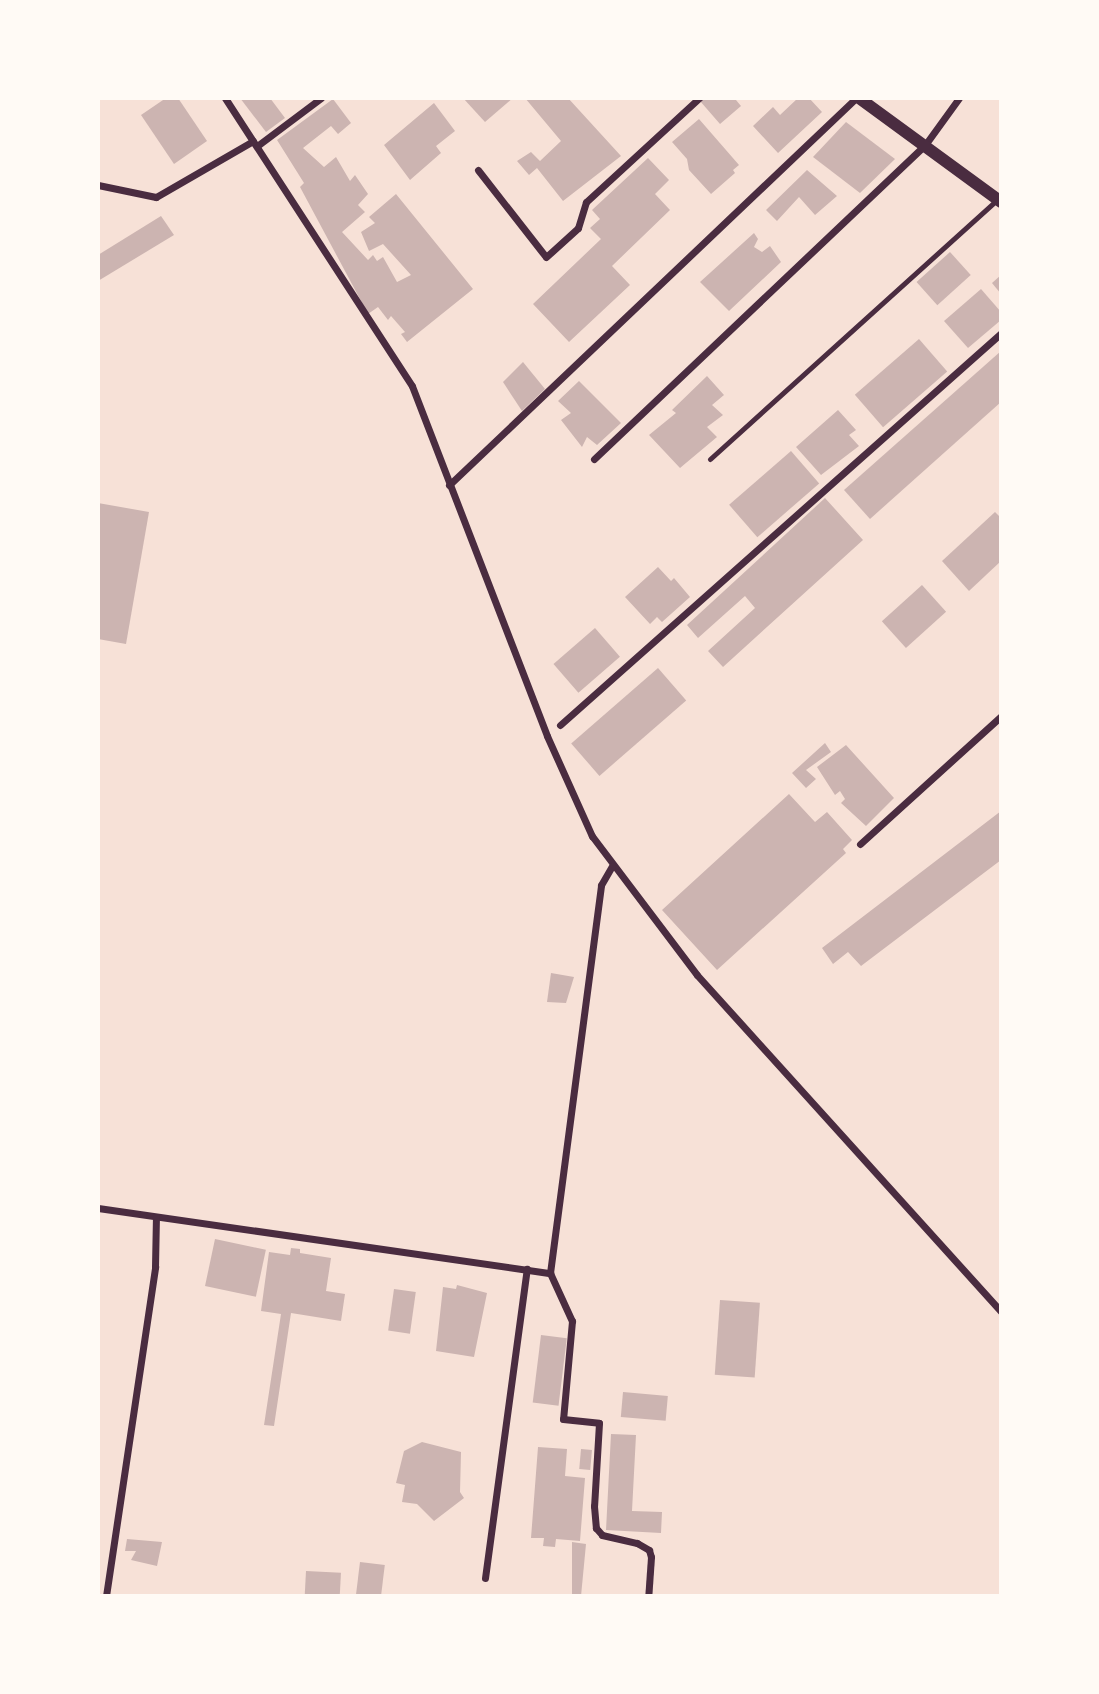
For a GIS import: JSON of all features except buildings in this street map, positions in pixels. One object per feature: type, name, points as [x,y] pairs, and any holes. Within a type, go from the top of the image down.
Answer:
[{"type":"street","points":[[225,98],[412,386],[547,736],[592,836],[612,866],[697,975],[1001,1312]]},
{"type":"street","points":[[98,185],[156,197],[255,143],[321,98]]},
{"type":"street","points":[[478,170],[546,257],[578,228],[586,202],[699,98]]},
{"type":"street","points":[[449,485],[858,98],[999,201]]},
{"type":"street","points":[[594,459],[925,145],[959,98]]},
{"type":"street","points":[[559,725],[1001,333]]},
{"type":"street","points":[[860,844],[1001,716]]},
{"type":"street","points":[[612,866],[601,884],[550,1273],[572,1321],[563,1419],[599,1423],[594,1506],[596,1528],[602,1535],[637,1543],[649,1550],[652,1557],[648,1596]]},
{"type":"street","points":[[98,1208],[550,1273]]},
{"type":"street","points":[[106,1596],[155,1267],[156,1217]]},
{"type":"street","points":[[485,1578],[527,1269]]},
{"type":"lane","points":[[710,459],[999,201]]}]
